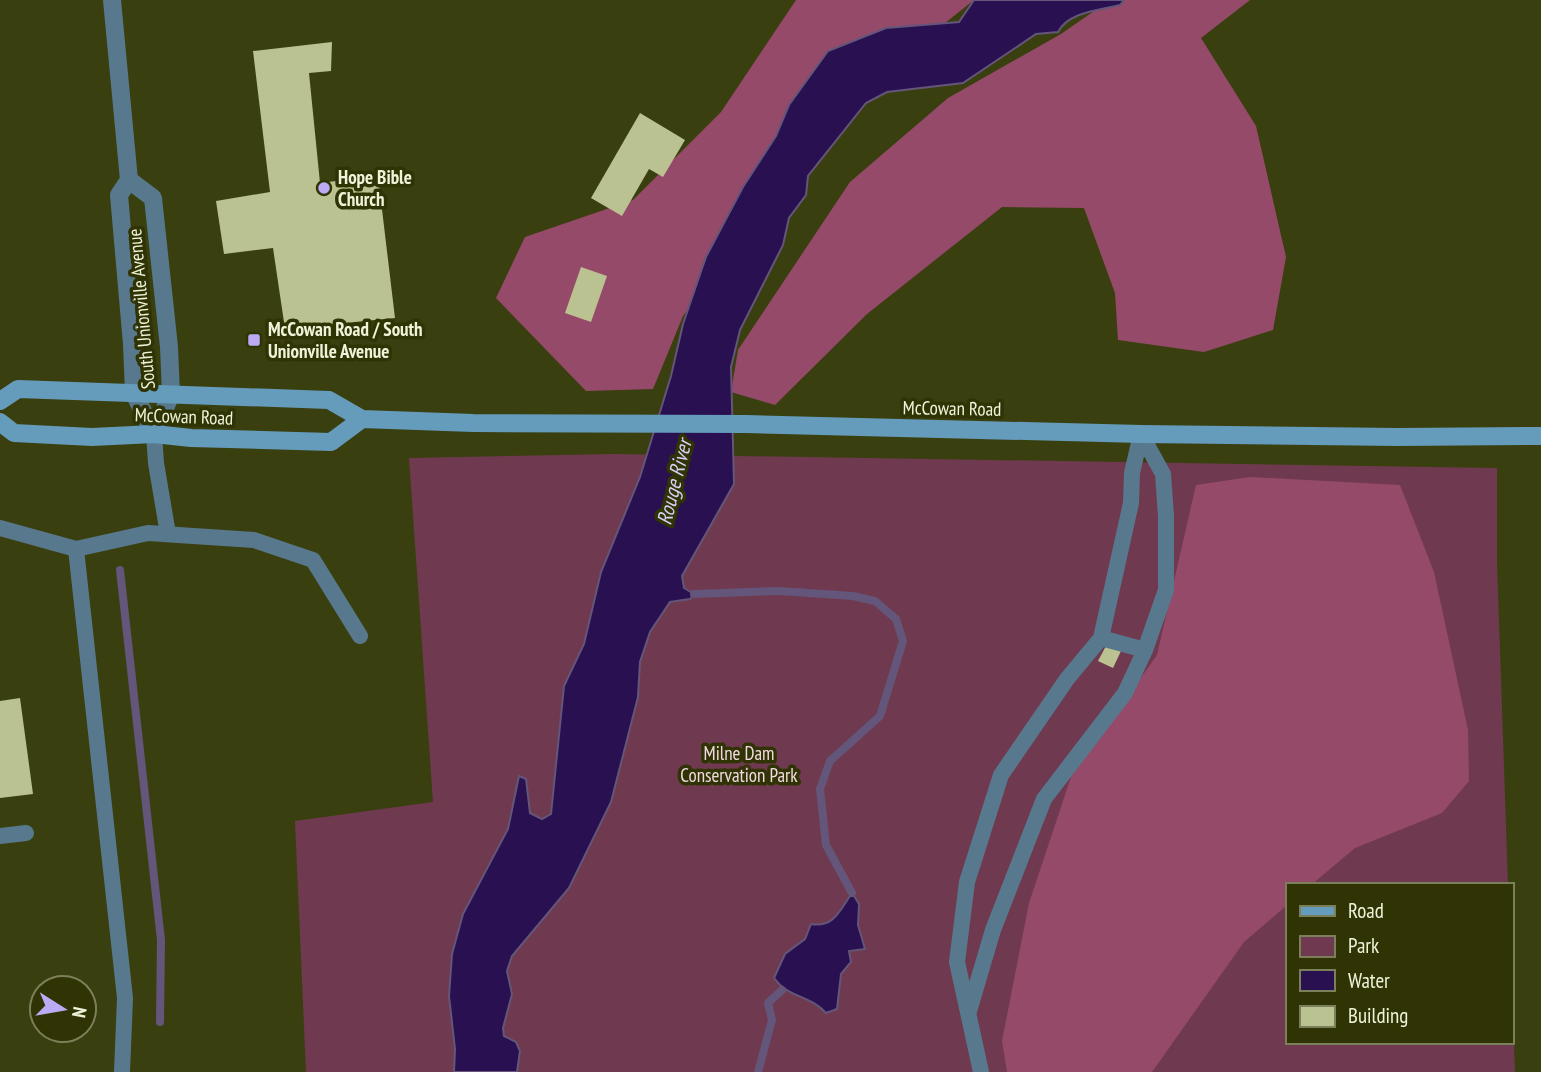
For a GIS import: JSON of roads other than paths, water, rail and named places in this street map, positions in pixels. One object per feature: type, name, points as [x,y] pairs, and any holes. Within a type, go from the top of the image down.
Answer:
[{"type":"main road","name":"McCowan Road","points":[[0,401],[18,389],[329,400],[362,419],[615,425],[746,424],[1141,434],[1541,436]]},
{"type":"main road","name":"McCowan Road","points":[[0,422],[14,433],[92,437],[154,434],[191,438],[331,442],[362,419]]},
{"type":"street","name":"South Unionville Avenue","points":[[112,0],[129,180],[119,195],[134,393],[154,434]]},
{"type":"street","name":"South Unionville Avenue","points":[[129,180],[153,198],[169,347],[171,394],[154,434]]},
{"type":"lane","points":[[154,434],[168,534]]},
{"type":"lane","points":[[981,1072],[957,962],[967,882],[1001,775],[1067,679],[1101,638],[1131,503],[1132,473],[1141,434]]},
{"type":"lane","points":[[968,1013],[993,929],[1044,799],[1125,693],[1145,650],[1166,590],[1163,474],[1141,434]]},
{"type":"lane","points":[[0,528],[76,549],[148,533],[254,540],[313,560],[360,636]]},
{"type":"lane","points":[[76,549],[125,998],[122,1072]]},
{"type":"lane","points":[[1101,638],[1145,650]]},
{"type":"lane","points":[[0,836],[26,833]]},
{"type":"water","name":"Rouge River","points":[[974,0],[1124,0],[1120,5],[1077,16],[1063,25],[1058,32],[1036,34],[963,83],[887,92],[866,103],[808,176],[806,195],[789,218],[783,245],[740,330],[731,367],[734,484],[682,576],[684,588],[694,594],[690,599],[670,602],[650,632],[640,662],[638,697],[611,802],[569,888],[512,956],[507,971],[512,994],[503,1028],[504,1036],[516,1042],[520,1051],[517,1072],[454,1072],[455,1049],[449,996],[452,954],[463,914],[508,829],[519,776],[526,779],[530,813],[542,819],[551,814],[564,686],[584,644],[601,572],[640,477],[671,376],[683,324],[706,257],[743,187],[776,136],[789,105],[828,51],[886,28],[959,22]]},
{"type":"water","points":[[852,893],[859,904],[858,925],[865,949],[849,951],[851,962],[841,974],[837,1009],[826,1013],[780,985],[774,978],[785,954],[805,939],[811,924],[819,925],[831,920]]},
{"type":"waterway","points":[[120,570],[161,940],[160,1022]]},
{"type":"waterway","points":[[694,594],[779,591],[853,596],[875,601],[896,619],[903,641],[880,716],[830,761],[820,789],[826,845],[852,893]]},
{"type":"waterway","points":[[758,1072],[772,1020],[768,1003],[782,990]]},
{"type":"place","name":"Hope Bible Church","points":[[324,188]]},
{"type":"place","name":"McCowan Road / South Unionville Avenue","points":[[254,340]]},
{"type":"park label","name":"Milne Dam Conservation Park","points":[[739,764]]}]
